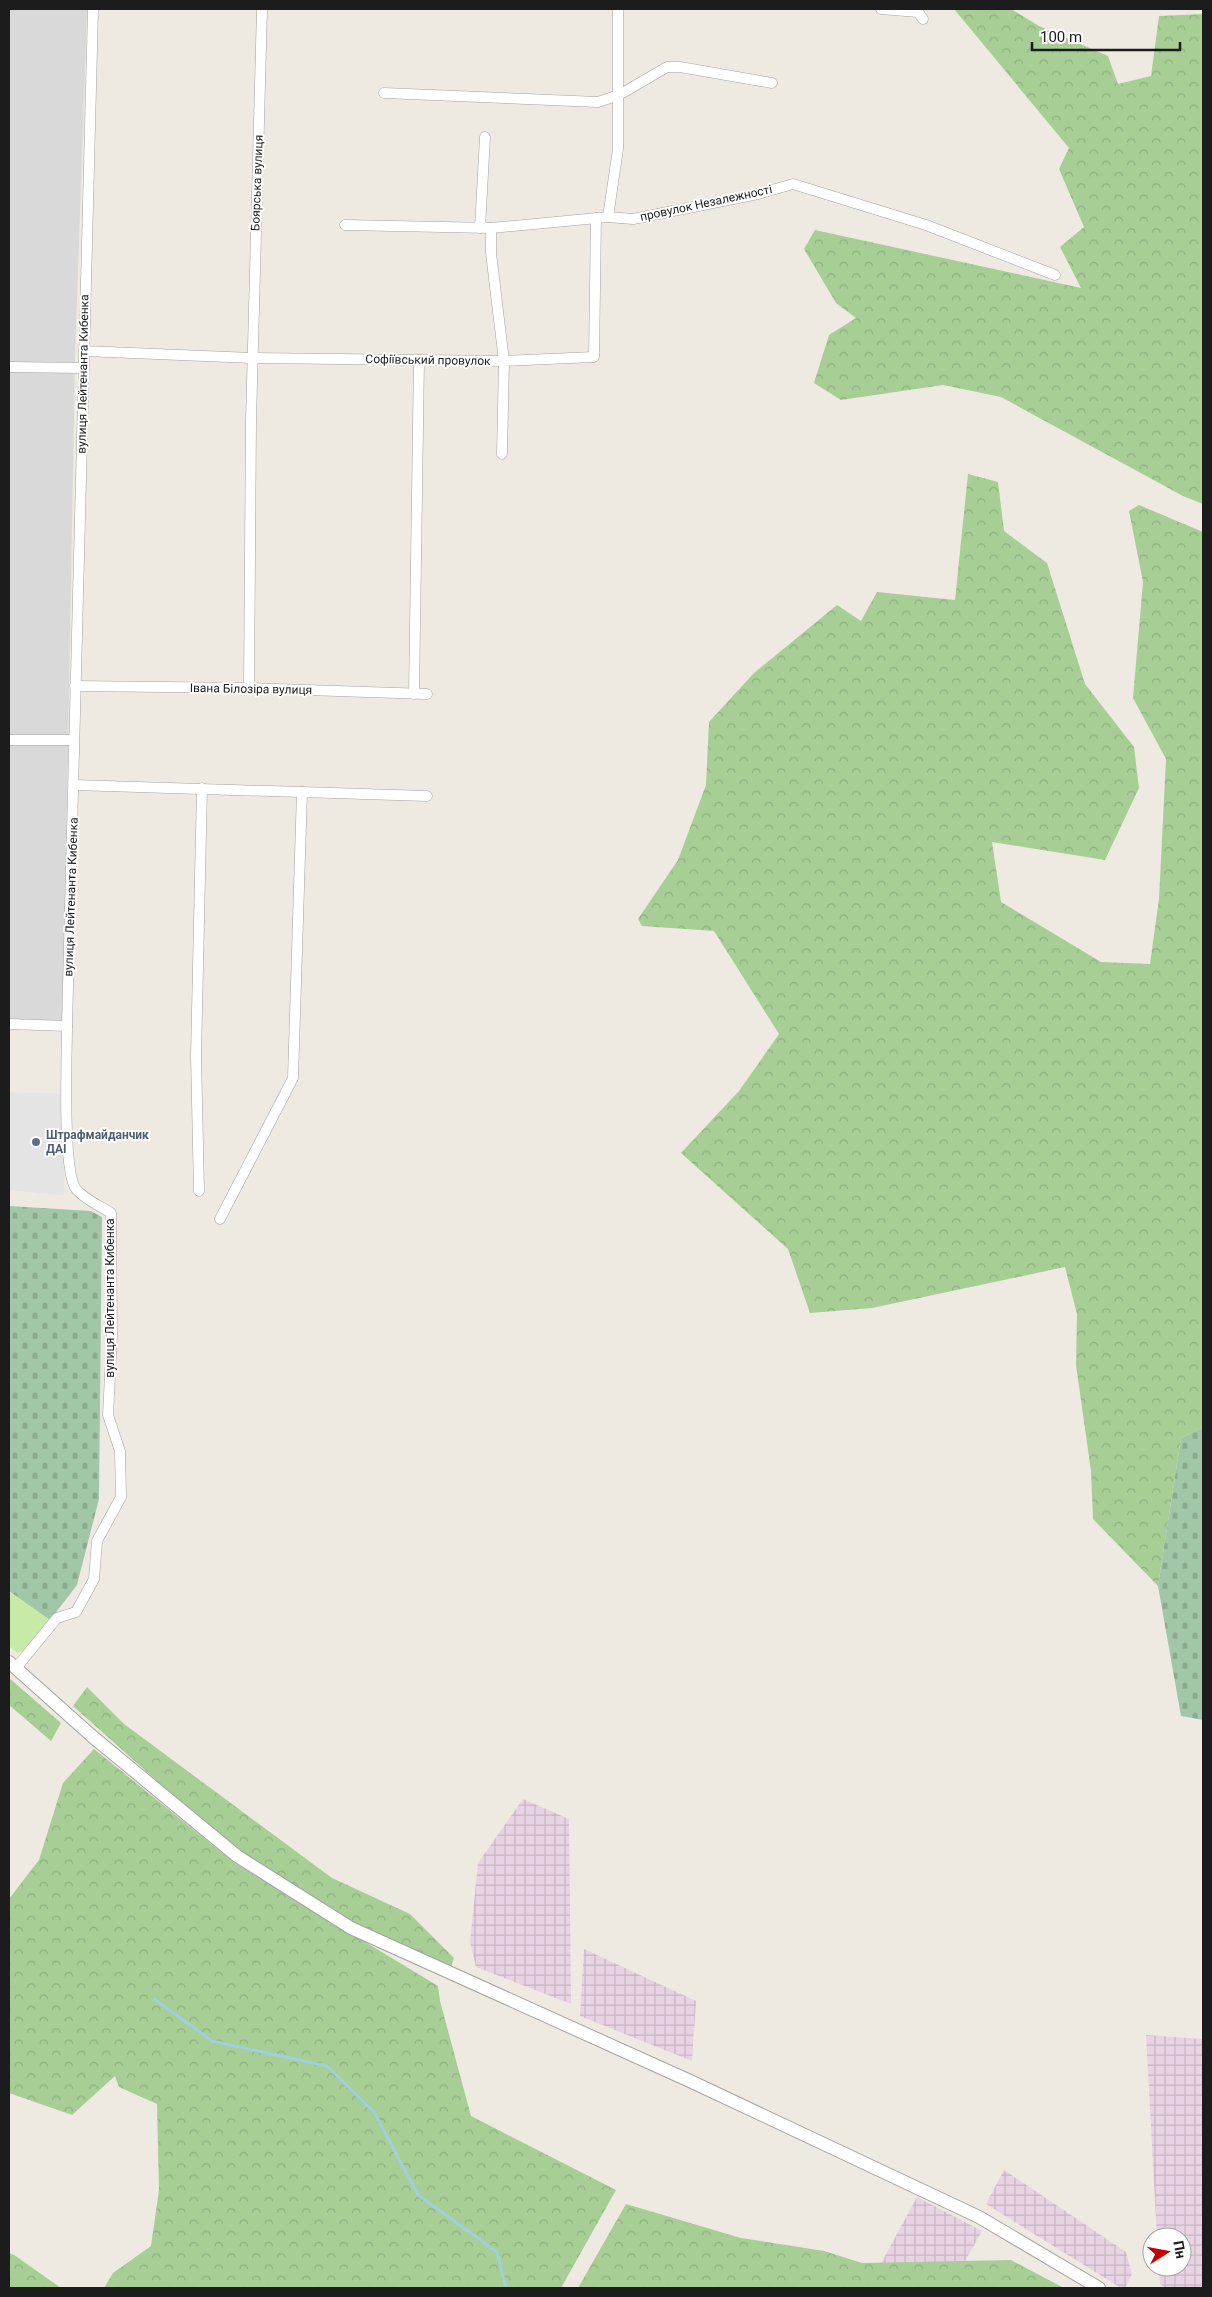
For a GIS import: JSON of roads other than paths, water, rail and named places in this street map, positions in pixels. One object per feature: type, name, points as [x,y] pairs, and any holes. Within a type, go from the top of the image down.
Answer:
[{"type":"street","name":"вулиця Лейтенанта Кибенка","points":[[12,1665],[57,1618],[76,1612],[94,1579],[97,1540],[121,1497],[120,1451],[108,1415],[112,1335],[110,1213],[76,1189],[71,1172],[68,1148],[67,1026],[93,9]]},
{"type":"street","name":"Боярська вулиця","points":[[249,688],[252,358],[262,9]]},
{"type":"street","points":[[608,217],[618,149],[618,9]]},
{"type":"street","points":[[881,9],[918,12],[923,19]]},
{"type":"street","points":[[384,93],[598,102],[618,95],[667,67],[680,67],[772,83]]},
{"type":"street","points":[[480,228],[485,137]]},
{"type":"street","name":"провулок Незалежності","points":[[491,228],[608,217],[633,218],[758,194],[793,184],[926,225],[1056,275]]},
{"type":"street","points":[[502,454],[504,361],[594,357],[596,218]]},
{"type":"street","points":[[345,225],[491,228]]},
{"type":"street","name":"Софіївський провулок","points":[[84,351],[252,358],[504,361],[490,254],[491,228]]},
{"type":"street","points":[[414,694],[419,360]]},
{"type":"street","points":[[9,367],[84,368]]},
{"type":"street","name":"Івана Білозіра вулиця","points":[[75,686],[249,688],[427,694]]},
{"type":"street","points":[[9,740],[74,740]]},
{"type":"street","points":[[74,785],[427,796]]},
{"type":"street","points":[[199,1191],[196,1056],[202,788]]},
{"type":"street","points":[[220,1218],[293,1078],[302,792]]},
{"type":"street","points":[[9,1024],[67,1026]]},
{"type":"street","points":[[12,1665],[93,1738],[237,1856],[351,1928],[690,2081],[978,2216],[1098,2288]]},
{"type":"waterway","points":[[154,1999],[212,2041],[327,2066],[374,2112],[418,2195],[497,2252],[506,2288]]},
{"type":"place","name":"Штрафмайданчик ДАІ","points":[[36,1142]]}]
